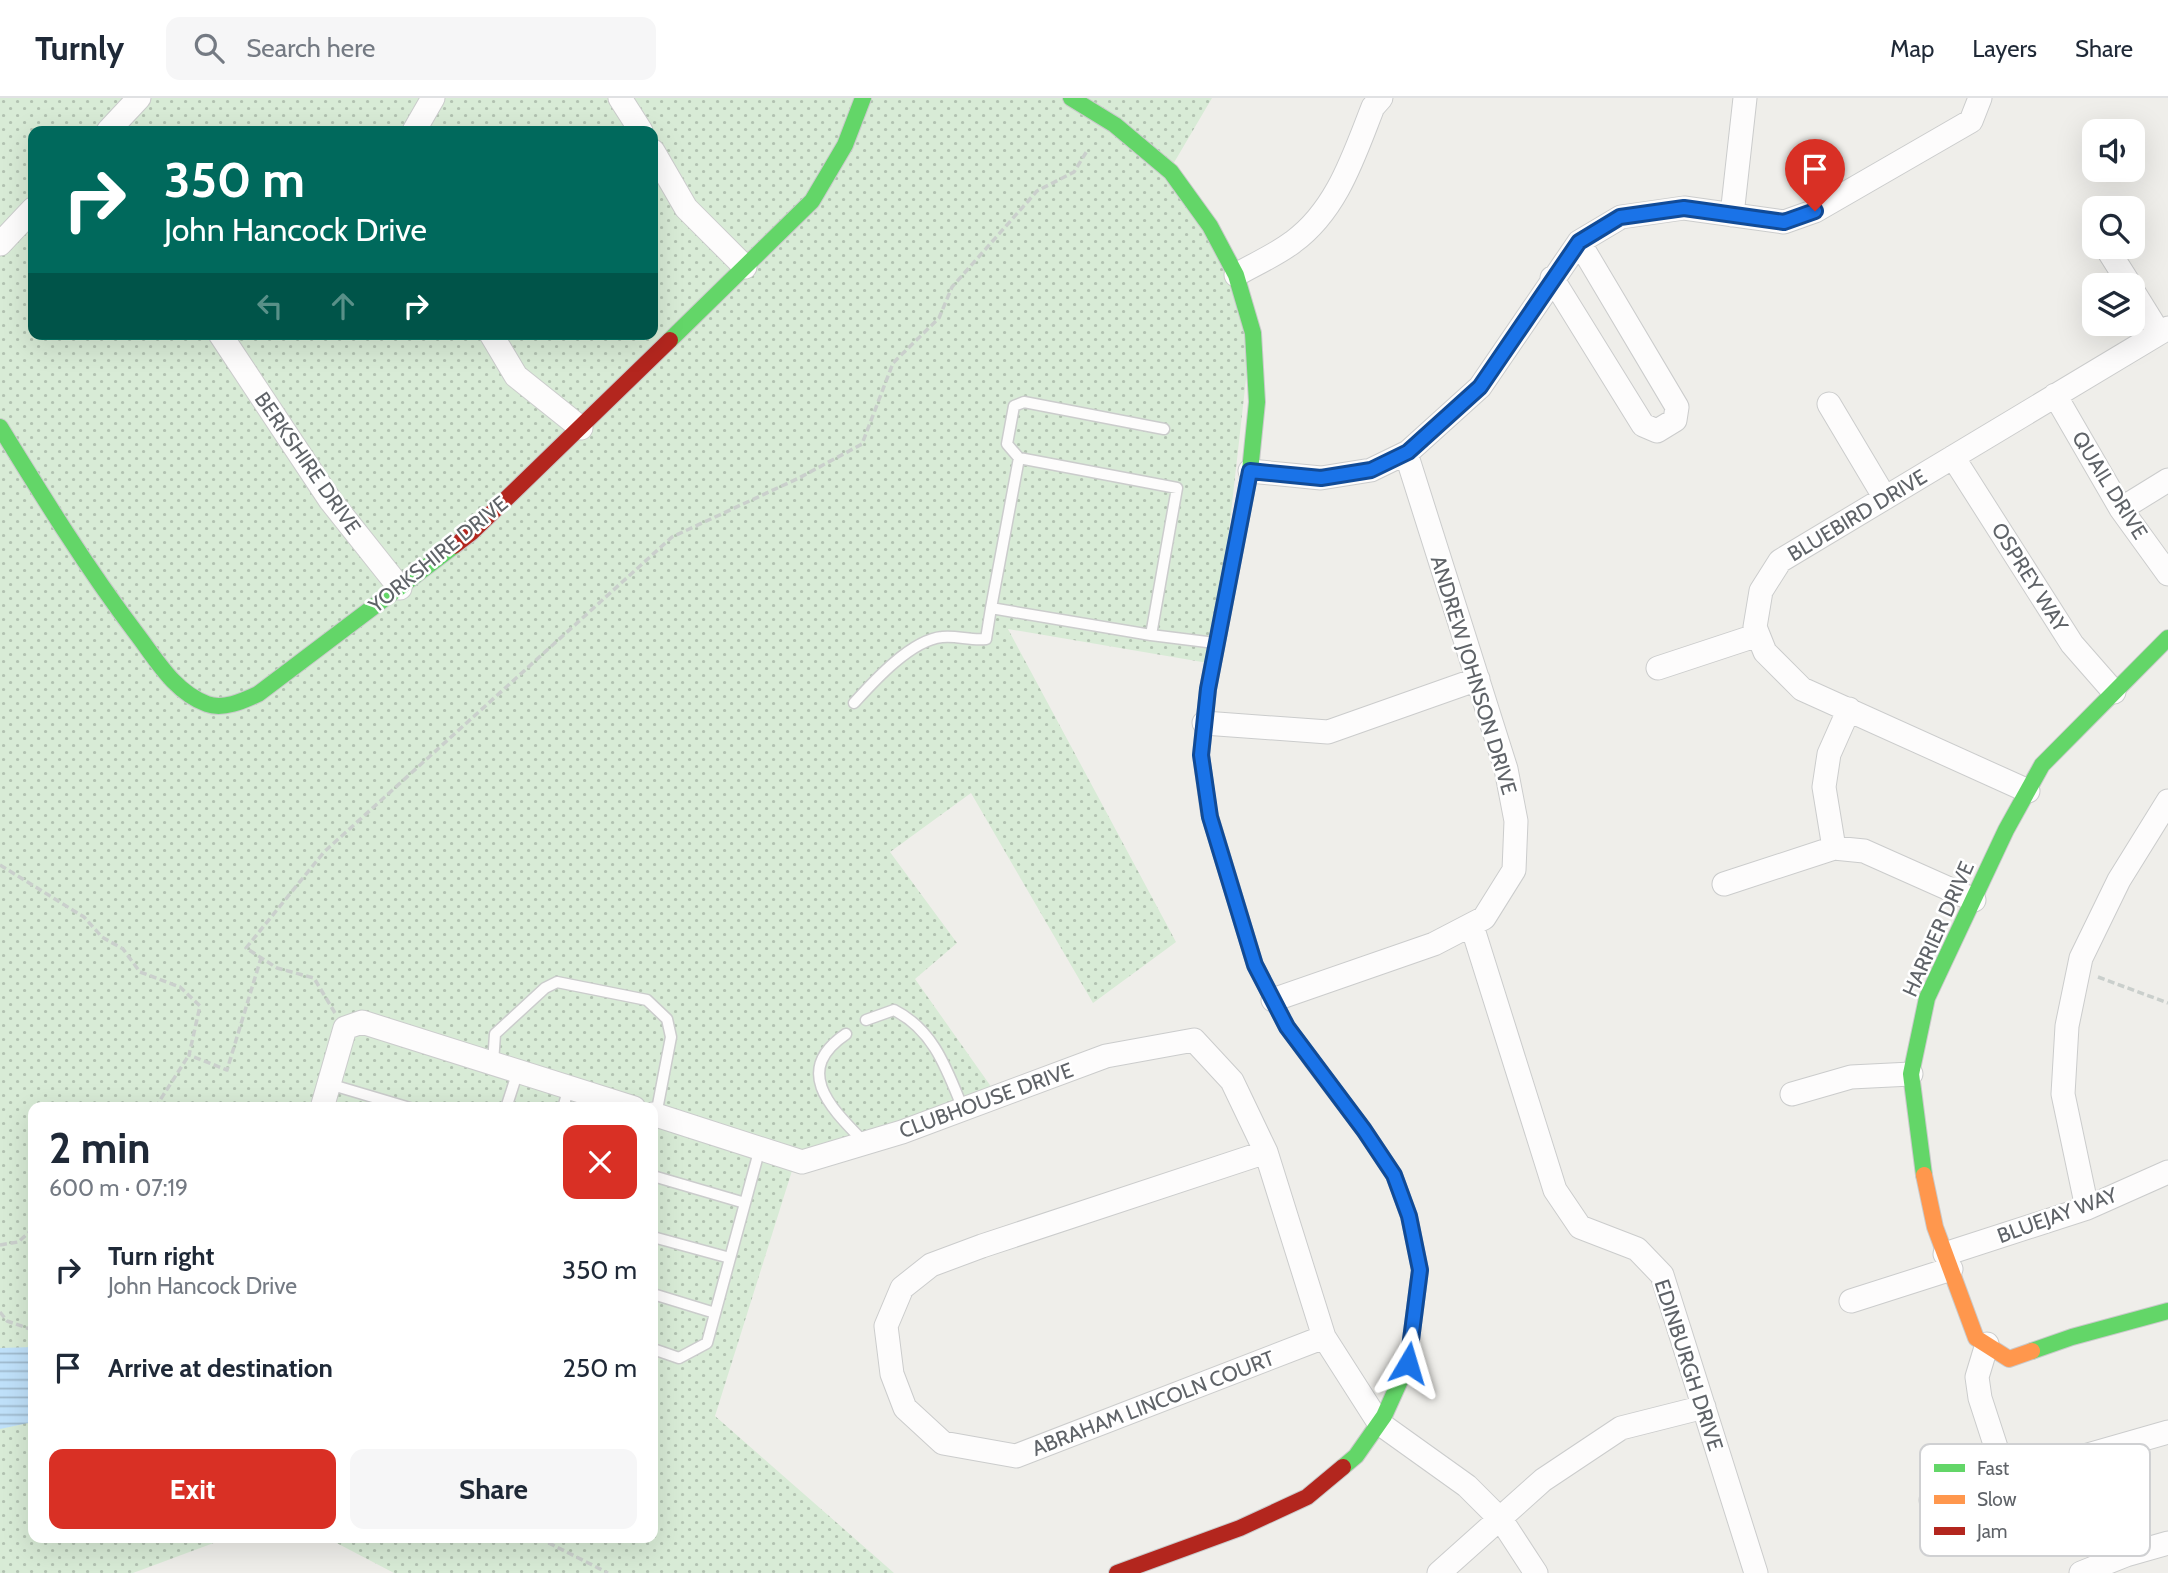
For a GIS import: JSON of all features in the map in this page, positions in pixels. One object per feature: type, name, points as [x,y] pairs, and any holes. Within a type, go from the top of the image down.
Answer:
[{"type":"street","points":[[113,126],[139,98]]},
{"type":"street","points":[[417,126],[433,98]]},
{"type":"street","points":[[620,98],[638,126]]},
{"type":"street","name":"YORKSHIRE DRIVE","points":[[0,427],[78,554],[166,672],[191,696],[210,706],[239,702],[258,694],[471,533],[581,428],[812,201],[845,145],[863,98]]},
{"type":"street","points":[[1071,98],[1115,125],[1171,172],[1210,226],[1236,275],[1253,334],[1257,402],[1250,471],[1208,689],[1201,755],[1210,817],[1255,965],[1287,1027],[1394,1175],[1409,1216],[1420,1270],[1408,1363],[1379,1423],[1356,1456],[1307,1497],[1240,1528],[1116,1573]]},
{"type":"street","points":[[1236,275],[1294,242],[1320,216],[1342,183],[1373,107],[1381,98]]},
{"type":"street","points":[[1732,215],[1745,98]]},
{"type":"street","points":[[1250,471],[1321,478],[1371,470],[1406,453],[1480,387],[1579,242],[1620,217],[1684,208],[1784,222],[1815,211],[1971,121],[1980,98]]},
{"type":"street","points":[[658,160],[685,208],[744,267]]},
{"type":"street","points":[[0,244],[28,214]]},
{"type":"street","points":[[1552,278],[1643,425],[1657,431],[1675,420],[1677,407],[1579,242]]},
{"type":"street","points":[[2145,306],[2164,330]]},
{"type":"street","name":"BLUEBIRD DRIVE","points":[[1758,635],[1755,628],[1761,591],[1780,561],[2164,330]]},
{"type":"street","name":"BERKSHIRE DRIVE","points":[[224,340],[330,500],[400,588]]},
{"type":"street","points":[[495,340],[516,376],[581,428]]},
{"type":"street","name":"QUAIL DRIVE","points":[[2055,396],[2121,509],[2168,573]]},
{"type":"street","points":[[1829,404],[1885,498]]},
{"type":"street","name":"ANDREW JOHNSON DRIVE","points":[[1273,1000],[1434,944],[1472,926],[1484,918],[1514,870],[1516,821],[1506,769],[1406,453]]},
{"type":"street","name":"OSPREY WAY","points":[[1953,457],[2072,644],[2114,692]]},
{"type":"street","points":[[2121,509],[2168,480]]},
{"type":"street","points":[[1658,668],[1758,635],[1765,652],[1802,689],[2028,790]]},
{"type":"street","name":"HARRIER DRIVE","points":[[1987,1344],[1976,1338],[1935,1227],[1925,1181],[1911,1074],[1927,998],[2006,830],[2042,765],[2168,638]]},
{"type":"street","points":[[1205,723],[1328,732],[1478,679]]},
{"type":"street","points":[[1834,848],[1824,787],[1829,754],[1849,709]]},
{"type":"street","points":[[2087,1208],[2063,1094],[2067,1026],[2081,958],[2119,880],[2168,801]]},
{"type":"street","points":[[1724,884],[1834,848],[1864,851],[1973,900]]},
{"type":"street","name":"EDINBURGH DRIVE","points":[[1472,926],[1555,1190],[1580,1227],[1637,1249],[1662,1275],[1756,1573]]},
{"type":"street","name":"CLUBHOUSE DRIVE","points":[[345,1028],[362,1022],[518,1071],[566,1098],[589,1102]]},
{"type":"street","points":[[324,1102],[345,1028]]},
{"type":"street","name":"CLUBHOUSE DRIVE","points":[[658,1115],[802,1162],[866,1143],[1106,1056],[1194,1040],[1232,1081],[1266,1152]]},
{"type":"street","points":[[1792,1094],[1851,1077],[1911,1074]]},
{"type":"street","points":[[1266,1152],[1324,1338],[1379,1423],[1467,1486],[1500,1519],[1536,1573]]},
{"type":"street","name":"ABRAHAM LINCOLN COURT","points":[[1266,1152],[930,1265],[902,1288],[886,1326],[892,1374],[905,1408],[943,1443],[1016,1456],[1324,1338]]},
{"type":"street","name":"BLUEJAY WAY","points":[[1851,1301],[2087,1208],[2168,1172]]},
{"type":"street","points":[[1995,1444],[1980,1398],[1977,1377],[1987,1344],[2009,1359],[2073,1337],[2168,1311]]},
{"type":"street","points":[[1439,1573],[1543,1480],[1621,1428],[1703,1407]]},
{"type":"street","points":[[2126,1444],[2168,1432]]},
{"type":"street","points":[[2150,1548],[2168,1542]]},
{"type":"street","points":[[2081,1573],[2124,1556]]},
{"type":"lane","points":[[1151,635],[1177,488],[1019,457],[1006,444],[1014,406],[1024,402],[1164,429]]},
{"type":"lane","points":[[853,703],[891,664],[922,644],[942,636],[974,641],[986,639],[1019,457]]},
{"type":"lane","points":[[991,608],[1151,635],[1217,643]]},
{"type":"lane","points":[[493,1063],[495,1034],[545,988],[557,982],[647,1000],[667,1019],[671,1037],[651,1102]]},
{"type":"lane","points":[[866,1020],[894,1010],[912,1019],[941,1056],[963,1109]]},
{"type":"lane","points":[[846,1034],[822,1055],[818,1080],[832,1107],[866,1143]]},
{"type":"lane","points":[[508,1102],[518,1071]]},
{"type":"lane","points":[[329,1084],[390,1102]]},
{"type":"lane","points":[[658,1351],[679,1358],[707,1343],[760,1148]]},
{"type":"lane","points":[[658,1177],[745,1203]]},
{"type":"lane","points":[[658,1238],[730,1258]]},
{"type":"lane","points":[[658,1296],[715,1313]]},
{"type":"path","points":[[345,1028],[314,978],[277,968],[246,948],[324,852],[671,537],[799,478],[862,444],[893,363],[939,318],[952,287],[1037,191],[1074,172],[1087,152]]},
{"type":"path","points":[[0,865],[84,916],[102,937],[123,949],[140,972],[180,987],[200,1006],[189,1055],[159,1102]]},
{"type":"path","points":[[189,1055],[226,1070],[261,958]]},
{"type":"path","points":[[2079,969],[2133,992],[2168,1003]]},
{"type":"path","points":[[0,1245],[18,1242],[28,1233]]},
{"type":"path","points":[[0,1312],[7,1321],[28,1328]]},
{"type":"path","points":[[549,1543],[608,1573]]},
{"type":"green space","points":[[0,98],[1212,98],[1172,166],[1253,317],[1214,664],[1008,629],[1176,942],[1093,1003],[971,793],[890,852],[957,943],[915,979],[997,1095],[796,1158],[715,1416],[894,1573],[394,1573],[337,1543],[658,1543],[658,1102],[28,1102],[28,1543],[214,1543],[133,1573],[0,1573]]},
{"type":"water","points":[[28,1347],[28,1423],[0,1429],[0,1348]]},
{"type":"traffic: fast","points":[[670,340],[812,201],[845,145],[863,98]]},
{"type":"traffic: fast","points":[[1071,98],[1115,125],[1171,172],[1210,226],[1236,275],[1253,333],[1257,402],[1250,471],[1208,689],[1201,755],[1209,813]]},
{"type":"traffic: fast","points":[[0,427],[82,557],[159,664],[185,692],[213,706],[239,702],[258,694],[454,546]]},
{"type":"traffic: fast","points":[[1924,1175],[1911,1074],[1927,998],[2006,830],[2042,765],[2168,638]]},
{"type":"traffic: fast","points":[[1312,1061],[1394,1175],[1409,1216],[1420,1270],[1408,1363],[1384,1416],[1356,1456],[1343,1467]]},
{"type":"traffic: fast","points":[[2032,1351],[2072,1337],[2168,1311]]},
{"type":"traffic: slow","points":[[1209,813],[1255,965],[1287,1027],[1312,1061]]},
{"type":"traffic: slow","points":[[1924,1175],[1935,1227],[1976,1338],[2009,1359],[2032,1351]]},
{"type":"traffic: jam","points":[[454,546],[471,533],[670,340]]},
{"type":"traffic: jam","points":[[1117,1573],[1240,1528],[1307,1497],[1343,1467]]},
{"type":"route","points":[[1408,1363],[1420,1270],[1409,1216],[1394,1175],[1287,1027],[1255,965],[1210,817],[1201,755],[1208,689],[1250,471],[1321,478],[1371,470],[1408,452],[1480,387],[1579,242],[1620,217],[1684,208],[1784,222],[1815,211]]}]
